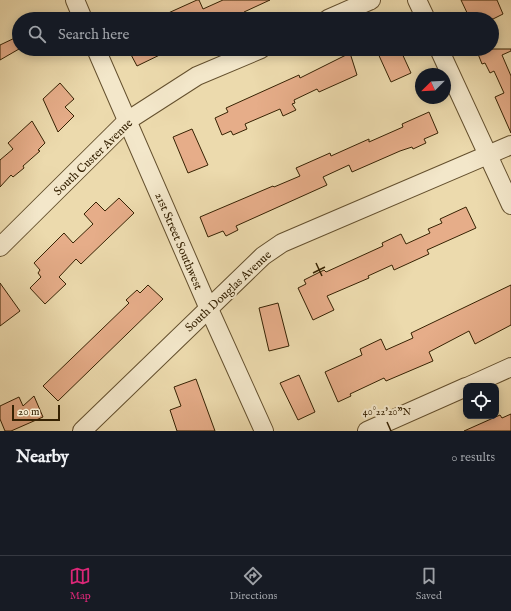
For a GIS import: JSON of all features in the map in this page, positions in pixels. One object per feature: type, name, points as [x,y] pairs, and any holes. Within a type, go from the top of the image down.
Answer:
[{"type":"street","points":[[75,0],[80,12]]},
{"type":"street","points":[[344,12],[371,0]]},
{"type":"street","points":[[417,0],[423,12]]},
{"type":"street","name":"21st Street Southwest","points":[[99,56],[209,309],[264,431]]},
{"type":"street","name":"South Custer Avenue","points":[[0,247],[127,121],[197,76],[244,56]]},
{"type":"street","points":[[442,56],[511,205]]},
{"type":"street","name":"South Douglas Avenue","points":[[82,431],[264,256],[282,243],[511,145]]},
{"type":"street","points":[[476,383],[511,368]]},
{"type":"street","points":[[367,431],[463,388]]},
{"type":"building","points":[[197,0],[199,0],[203,9],[223,0],[270,0],[244,12],[170,12]]},
{"type":"building","points":[[461,0],[497,0],[503,14],[499,16],[499,12],[467,12]]},
{"type":"building","points":[[12,39],[12,53],[0,60],[0,45]]},
{"type":"building","points":[[499,49],[511,49],[511,51],[502,55],[511,76],[511,133],[495,97],[504,93],[494,71],[490,73],[485,63],[482,64],[479,56],[499,56]]},
{"type":"building","points":[[132,56],[158,56],[137,66]]},
{"type":"building","points":[[344,56],[351,56],[357,75],[319,92],[317,89],[294,100],[295,103],[292,104],[296,110],[283,116],[280,109],[245,124],[247,129],[233,135],[231,131],[222,135],[215,118],[228,112],[226,108],[299,75],[300,78]]},
{"type":"building","points":[[379,56],[403,56],[411,73],[391,82]]},
{"type":"building","points":[[60,83],[74,99],[65,107],[74,116],[58,132],[43,99]]},
{"type":"building","points":[[429,112],[438,133],[424,139],[426,143],[413,149],[412,147],[400,151],[352,172],[349,165],[323,177],[327,185],[236,226],[238,230],[226,236],[223,231],[208,237],[200,217],[300,176],[296,168],[330,153],[331,156],[369,139],[369,142],[403,127],[402,124]]},
{"type":"building","points":[[32,121],[45,143],[38,150],[40,151],[23,166],[24,168],[13,177],[11,175],[0,187],[0,160],[13,149],[8,143]]},
{"type":"building","points":[[192,129],[208,165],[188,173],[173,137]]},
{"type":"building","points":[[119,198],[134,213],[81,264],[76,259],[59,277],[66,284],[45,304],[30,288],[41,277],[38,273],[40,270],[34,263],[64,233],[73,243],[93,224],[84,214],[96,202],[105,211]]},
{"type":"building","points":[[466,207],[476,228],[427,250],[429,254],[394,270],[392,265],[368,276],[369,278],[327,296],[334,310],[313,320],[298,288],[306,284],[304,280],[324,270],[326,272],[383,246],[382,243],[401,234],[406,244],[430,233],[428,229],[442,223],[440,219]]},
{"type":"building","points":[[0,283],[20,311],[0,326]]},
{"type":"building","points":[[148,285],[163,299],[58,401],[43,386],[129,303],[126,300],[137,290],[140,293]]},
{"type":"building","points":[[511,285],[511,325],[475,344],[469,331],[429,352],[433,361],[386,381],[384,378],[350,394],[351,396],[338,402],[325,372],[362,355],[360,349],[381,339],[386,350],[413,338],[411,333]]},
{"type":"building","points":[[278,303],[289,346],[269,351],[259,308]]},
{"type":"building","points":[[299,375],[315,412],[298,420],[280,383]]},
{"type":"building","points":[[196,379],[215,431],[177,431],[170,410],[181,406],[174,387]]},
{"type":"building","points":[[34,396],[43,417],[11,431],[5,431],[0,419],[0,406],[19,397],[23,406]]},
{"type":"building","points":[[511,414],[511,431],[464,431],[491,419],[499,419],[500,415],[502,418]]}]
